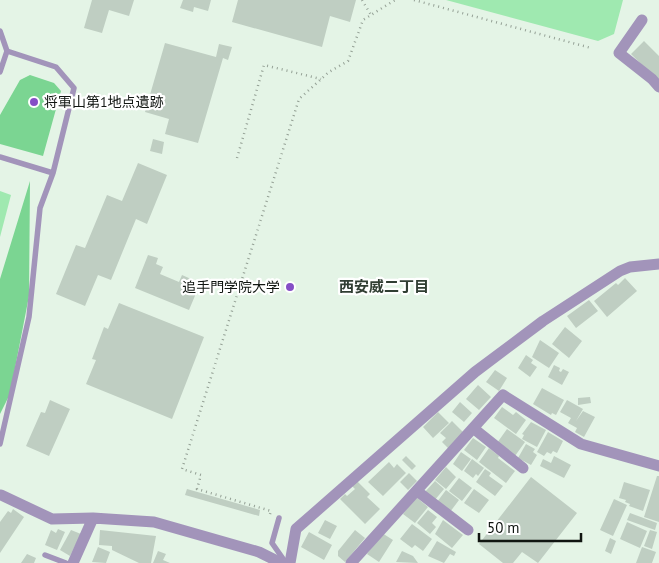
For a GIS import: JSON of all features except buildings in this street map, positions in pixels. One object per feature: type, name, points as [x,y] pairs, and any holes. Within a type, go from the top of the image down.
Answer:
[{"type":"street","points":[[642,20],[618,53],[652,79],[659,87]]},
{"type":"street","points":[[290,563],[296,529],[475,372],[543,321],[620,271],[659,264]]},
{"type":"street","points":[[351,563],[503,395],[581,444],[659,466]]},
{"type":"street","points":[[473,428],[523,468]]},
{"type":"street","points":[[417,490],[468,530]]},
{"type":"street","points":[[1,493],[52,519],[93,518],[154,522],[259,552],[281,563]]},
{"type":"street","points":[[73,563],[93,518]]},
{"type":"lane","points":[[0,31],[7,51],[0,72]]},
{"type":"lane","points":[[0,444],[29,317],[40,208],[53,173],[74,88],[56,67],[7,51]]},
{"type":"lane","points":[[0,157],[53,173]]},
{"type":"lane","points":[[279,518],[272,543],[286,563]]},
{"type":"lane","points":[[45,555],[66,563]]},
{"type":"path","points":[[362,0],[371,15]]},
{"type":"path","points":[[268,519],[271,511],[197,488],[201,475],[182,469],[299,99],[321,79],[348,61],[363,20],[395,0]]},
{"type":"path","points":[[414,0],[591,48]]},
{"type":"path","points":[[236,158],[264,65],[321,79]]},
{"type":"green space","points":[[446,0],[623,0],[614,34],[598,41]]},
{"type":"green space","points":[[30,75],[54,83],[61,91],[43,156],[0,144],[0,115],[20,80]]},
{"type":"green space","points":[[30,181],[29,296],[10,394],[0,414],[0,279]]},
{"type":"green space","points":[[0,191],[11,195],[0,237]]},
{"type":"place","name":"将軍山第1地点遺跡","points":[[34,102]]},
{"type":"place","name":"追手門学院大学","points":[[290,287]]},
{"type":"district","name":"西安威二丁目","points":[[384,286]]}]
